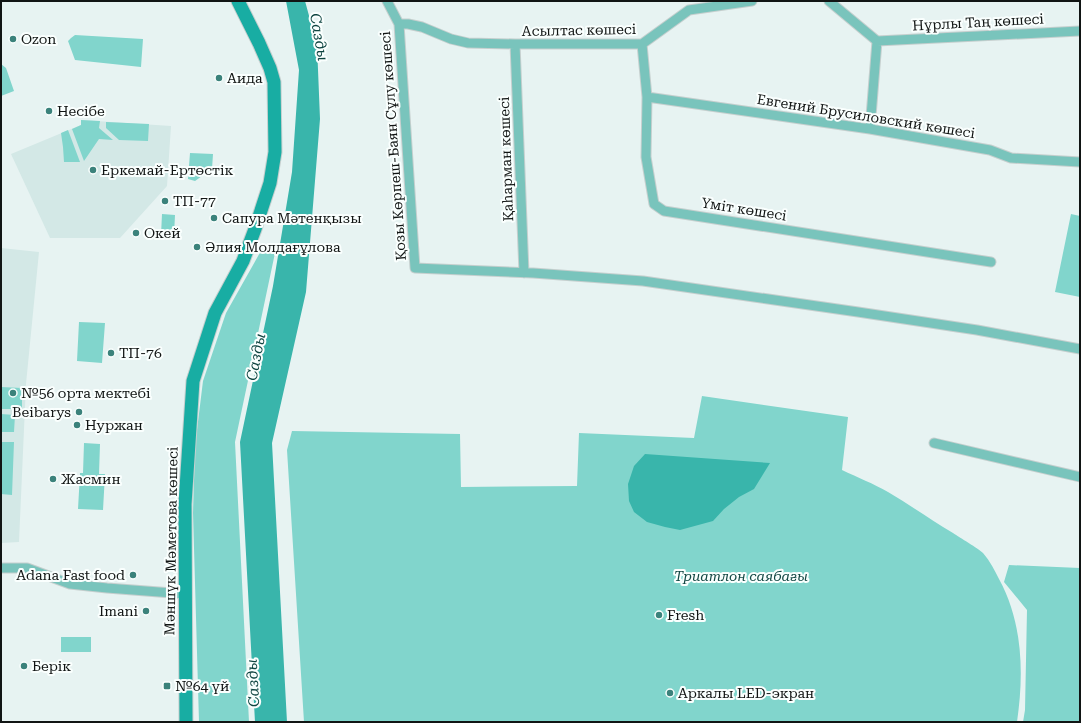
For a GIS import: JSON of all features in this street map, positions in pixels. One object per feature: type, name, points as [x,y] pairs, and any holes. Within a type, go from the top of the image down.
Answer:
[{"type":"street","name":"Мәншүк Мәметова көшесі","points":[[186,722],[185,504],[193,381],[215,313],[243,261],[255,229],[270,183],[275,152],[274,82],[260,43],[238,1]]},
{"type":"street","name":"Қозы Көрпеш-Баян Сұлу көшесі","points":[[387,1],[399,24],[415,268],[524,273]]},
{"type":"street","name":"Асылтас көшесі","points":[[399,24],[422,27],[451,39],[468,43],[642,44],[689,10],[752,1]]},
{"type":"street","points":[[829,1],[877,41],[870,129]]},
{"type":"street","name":"Нұрлы Таң көшесі","points":[[877,41],[1080,31]]},
{"type":"street","name":"Қаһарман көшесі","points":[[515,44],[524,273]]},
{"type":"street","name":"Үміт көшесі","points":[[642,44],[647,97],[646,157],[654,204],[664,211],[991,262]]},
{"type":"street","name":"Евгений Брусиловский көшесі","points":[[647,97],[870,129],[990,150],[1011,158],[1080,162]]},
{"type":"street","points":[[524,273],[643,281],[969,329],[1080,349]]},
{"type":"street","points":[[934,443],[1080,477]]},
{"type":"street","points":[[1,568],[27,568],[70,584],[185,594]]},
{"type":"shaded area","name":"Еркемай-Ертөстік","points":[[81,120],[171,126],[167,186],[120,238],[50,238],[11,154],[81,125]]},
{"type":"shaded area","name":"№56 орта мектебі","points":[[1,248],[39,252],[26,384],[19,542],[1,543]]},
{"type":"green space","points":[[75,35],[143,39],[141,67],[75,60],[68,41]]},
{"type":"green space","points":[[1,64],[6,68],[14,91],[1,96]]},
{"type":"green space","points":[[81,120],[100,121],[99,128],[113,140],[99,139],[84,161],[72,129],[81,125]]},
{"type":"green space","points":[[106,122],[149,124],[148,141],[119,140],[106,128]]},
{"type":"green space","points":[[68,130],[80,162],[64,162],[61,133]]},
{"type":"green space","points":[[190,153],[213,154],[212,169],[195,181],[188,179]]},
{"type":"green space","points":[[162,214],[175,215],[174,236],[161,235]]},
{"type":"green space","points":[[1071,214],[1080,216],[1080,297],[1055,292]]},
{"type":"green space","points":[[262,249],[275,253],[235,442],[249,722],[199,722],[193,513],[195,446],[203,381],[226,313]]},
{"type":"green space","points":[[79,322],[105,323],[102,363],[77,361]]},
{"type":"green space","points":[[1,387],[22,388],[22,409],[1,409]]},
{"type":"green space","name":"Триатлон саябағы","points":[[702,396],[848,417],[842,470],[888,492],[983,553],[994,569],[1007,596],[1017,631],[1020,649],[1021,686],[1017,722],[304,722],[287,450],[292,431],[460,434],[461,487],[577,486],[579,433],[694,438]]},
{"type":"green space","points":[[1,414],[15,415],[14,432],[1,432]]},
{"type":"green space","points":[[1,442],[14,442],[12,495],[1,494]]},
{"type":"green space","points":[[84,443],[100,444],[99,474],[105,474],[103,510],[78,509],[80,473],[83,473]]},
{"type":"green space","points":[[1009,565],[1080,568],[1080,722],[1023,722],[1025,710],[1027,610],[1004,582]]},
{"type":"green space","points":[[61,637],[91,637],[91,652],[61,652]]},
{"type":"water","name":"Сазды","points":[[286,1],[305,1],[317,45],[320,119],[306,292],[272,443],[287,722],[255,722],[240,442],[273,286],[292,172],[299,70]]},
{"type":"water","points":[[645,454],[770,463],[754,489],[739,497],[724,509],[713,521],[680,530],[647,522],[634,512],[629,501],[628,484],[634,466]]},
{"type":"place","name":"Ozon","points":[[13,39]]},
{"type":"place","name":"Аида","points":[[219,78]]},
{"type":"place","name":"Несібе","points":[[49,111]]},
{"type":"place","name":"Еркемай-Ертөстік","points":[[93,170]]},
{"type":"place","name":"ТП-77","points":[[165,201]]},
{"type":"place","name":"Сапура Мәтенқызы","points":[[214,218]]},
{"type":"place","name":"Окей","points":[[136,233]]},
{"type":"place","name":"Әлия Молдағұлова","points":[[197,247]]},
{"type":"place","name":"ТП-76","points":[[111,353]]},
{"type":"place","name":"№56 орта мектебі","points":[[13,393]]},
{"type":"place","name":"Beibarys","points":[[79,412]]},
{"type":"place","name":"Нуржан","points":[[77,425]]},
{"type":"place","name":"Жасмин","points":[[53,479]]},
{"type":"place","name":"Adana Fast food","points":[[133,575]]},
{"type":"place","name":"Imani","points":[[146,611]]},
{"type":"place","name":"Fresh","points":[[659,615]]},
{"type":"place","name":"Берік","points":[[24,666]]},
{"type":"place","name":"№64 үй","points":[[167,686]]},
{"type":"place","name":"Аркалы LED-экран","points":[[670,693]]}]
